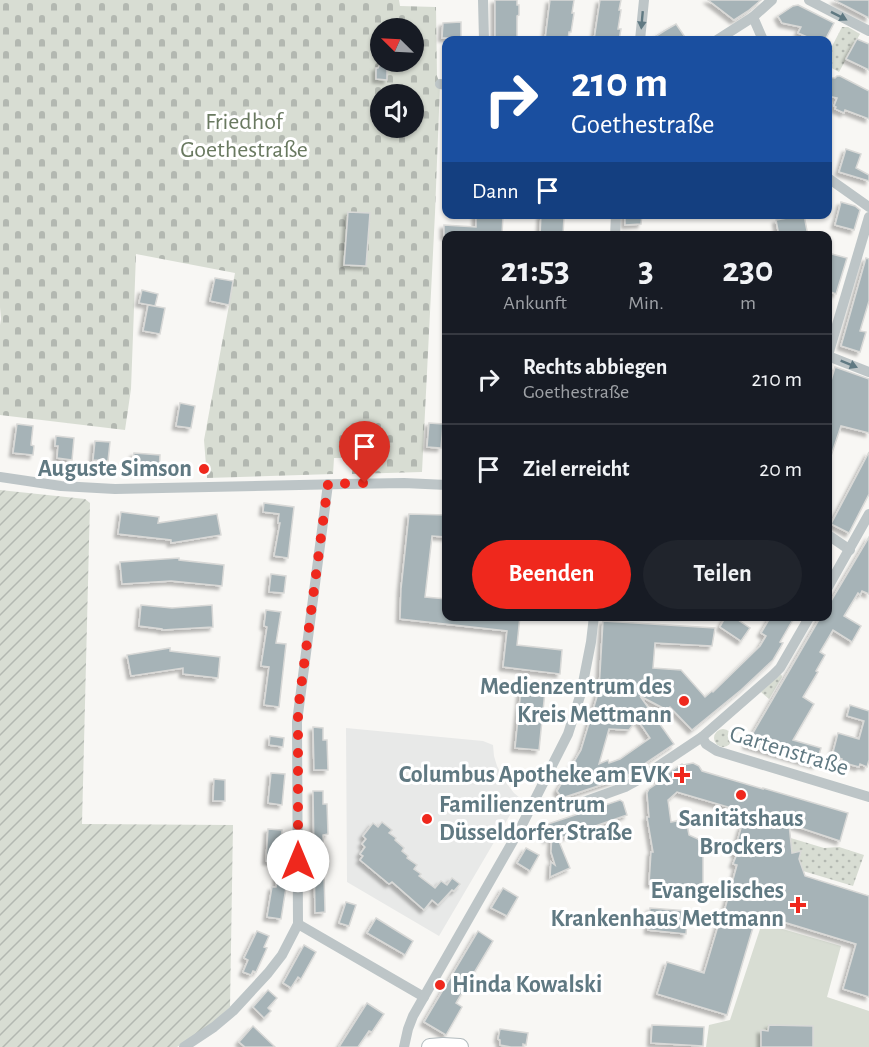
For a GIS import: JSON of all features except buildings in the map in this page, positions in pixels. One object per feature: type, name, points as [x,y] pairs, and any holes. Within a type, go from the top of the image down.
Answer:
[{"type":"street","points":[[483,0],[484,36]]},
{"type":"street","points":[[640,36],[644,0]]},
{"type":"street","points":[[723,36],[753,17],[772,0]]},
{"type":"street","points":[[809,0],[869,31]]},
{"type":"street","points":[[753,17],[761,36]]},
{"type":"street","points":[[832,181],[869,207]]},
{"type":"street","points":[[832,342],[869,218]]},
{"type":"street","points":[[832,357],[869,372]]},
{"type":"street","points":[[0,477],[61,486],[115,489],[404,483],[442,485]]},
{"type":"street","points":[[184,1047],[233,1011],[282,955],[298,924],[297,722],[328,484]]},
{"type":"street","points":[[832,579],[869,514]]},
{"type":"street","points":[[832,538],[850,550]]},
{"type":"street","points":[[404,1047],[413,1016],[533,804],[568,734],[580,693],[593,621]]},
{"type":"street","points":[[533,804],[542,808],[564,809],[636,781],[702,736],[773,675],[780,668],[807,621]]},
{"type":"street","name":"Gartenstraße","points":[[702,736],[706,744],[717,751],[869,797]]},
{"type":"street","points":[[298,924],[424,997]]},
{"type":"street","points":[[430,1047],[460,1047]]},
{"type":"shaded area","name":"Familienzentrum Düsseldorfer Straße","points":[[346,728],[483,741],[493,745],[497,766],[507,784],[520,798],[439,936],[347,882]]},
{"type":"green space","name":"Friedhof Goethestraße","points":[[0,0],[399,0],[400,6],[436,7],[437,76],[440,84],[422,472],[352,474],[352,458],[334,458],[333,474],[207,478],[204,440],[235,273],[136,254],[131,389],[125,430],[0,415]]},
{"type":"green space","points":[[842,27],[848,27],[860,34],[839,72],[832,68],[832,46]]},
{"type":"green space","points":[[0,490],[85,499],[90,503],[82,824],[233,825],[230,1007],[211,1025],[177,1047],[0,1047]]},
{"type":"green space","points":[[781,674],[782,677],[769,699],[761,692]]},
{"type":"green space","points":[[723,729],[729,732],[732,738],[729,744],[723,747],[717,744],[714,738],[717,732]]},
{"type":"green space","points":[[784,836],[824,848],[839,847],[864,855],[853,886],[803,871],[798,865],[801,852],[792,853]]},
{"type":"green space","points":[[762,923],[841,946],[827,997],[869,1011],[869,1047],[706,1047],[709,1025],[730,1020]]},
{"type":"place","name":"Auguste Simson","points":[[204,469]]},
{"type":"place","name":"Medienzentrum des Kreis Mettmann","points":[[684,701]]},
{"type":"place","name":"Columbus Apotheke am EVK","points":[[682,775]]},
{"type":"place","name":"Sanitätshaus Brockers","points":[[741,795]]},
{"type":"place","name":"Familienzentrum Düsseldorfer Straße","points":[[427,819]]},
{"type":"place","name":"Evangelisches Krankenhaus Mettmann","points":[[798,905]]},
{"type":"place","name":"Hinda Kowalski","points":[[440,985]]},
{"type":"route","points":[[298,861],[297,722],[328,484],[365,483]]}]
